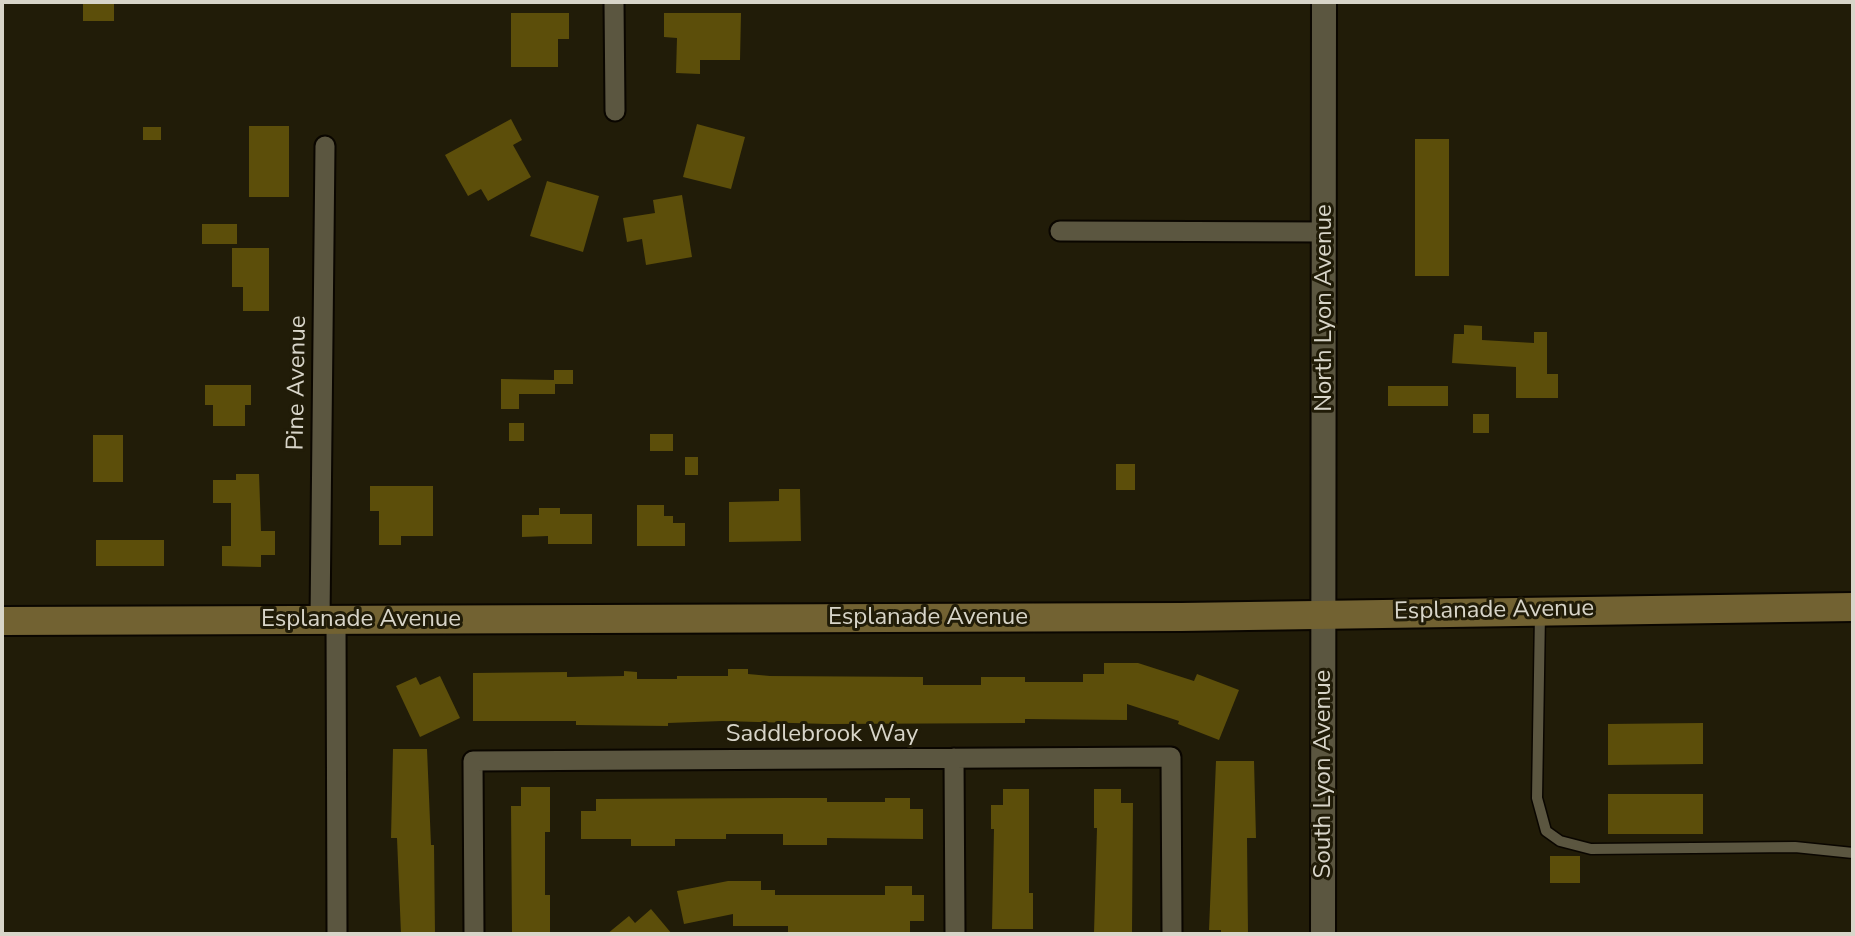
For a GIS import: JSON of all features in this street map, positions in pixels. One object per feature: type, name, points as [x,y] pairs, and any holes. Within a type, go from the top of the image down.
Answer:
[{"type":"main road","name":"Esplanade Avenue","points":[[2,621],[1325,614],[1853,607]]},
{"type":"street","points":[[614,2],[615,111]]},
{"type":"street","name":"North Lyon Avenue","points":[[1324,2],[1325,614]]},
{"type":"street","name":"Pine Avenue","points":[[325,146],[328,620],[337,934]]},
{"type":"street","points":[[1060,231],[1325,232]]},
{"type":"street","name":"South Lyon Avenue","points":[[1323,934],[1325,614]]},
{"type":"street","name":"Saddlebrook Way","points":[[474,934],[473,761],[1171,757],[1172,934]]},
{"type":"street","points":[[954,758],[955,934]]},
{"type":"lane","points":[[1540,610],[1537,798],[1546,831],[1560,841],[1591,849],[1795,847],[1853,853]]},
{"type":"building","points":[[83,2],[114,2],[114,21],[83,21]]},
{"type":"building","points":[[511,13],[569,13],[569,39],[558,39],[558,67],[511,67]]},
{"type":"building","points":[[664,13],[741,13],[740,60],[700,60],[700,74],[676,73],[677,38],[664,37]]},
{"type":"building","points":[[511,119],[522,140],[513,145],[531,177],[488,201],[481,189],[468,196],[445,155]]},
{"type":"building","points":[[697,124],[745,137],[731,189],[683,177]]},
{"type":"building","points":[[249,126],[289,126],[289,197],[249,197]]},
{"type":"building","points":[[143,127],[161,127],[161,140],[143,140]]},
{"type":"building","points":[[1415,139],[1449,139],[1449,276],[1415,276]]},
{"type":"building","points":[[547,181],[599,196],[583,252],[530,236]]},
{"type":"building","points":[[682,195],[692,257],[646,265],[642,239],[627,242],[623,218],[655,213],[653,200]]},
{"type":"building","points":[[202,224],[237,224],[237,244],[202,244]]},
{"type":"building","points":[[232,248],[269,248],[269,311],[243,311],[243,287],[232,287]]},
{"type":"building","points":[[1464,325],[1482,326],[1482,340],[1534,343],[1534,332],[1547,332],[1547,374],[1558,374],[1558,398],[1516,398],[1516,367],[1452,363],[1454,334],[1464,334]]},
{"type":"building","points":[[554,370],[573,370],[573,384],[555,384],[555,394],[519,394],[519,409],[501,409],[501,379],[554,380]]},
{"type":"building","points":[[205,385],[251,385],[251,405],[245,405],[245,426],[213,426],[213,405],[205,405]]},
{"type":"building","points":[[1388,386],[1448,386],[1448,406],[1388,406]]},
{"type":"building","points":[[1473,414],[1489,414],[1489,433],[1473,433]]},
{"type":"building","points":[[509,423],[524,423],[524,441],[509,441]]},
{"type":"building","points":[[650,434],[673,434],[673,451],[650,451]]},
{"type":"building","points":[[93,435],[123,435],[123,482],[93,482]]},
{"type":"building","points":[[685,457],[698,457],[698,475],[685,475]]},
{"type":"building","points":[[1116,464],[1135,464],[1135,490],[1116,490]]},
{"type":"building","points":[[236,474],[259,474],[261,531],[275,531],[275,555],[261,555],[261,567],[222,566],[222,546],[231,546],[231,503],[213,503],[213,480],[236,480]]},
{"type":"building","points":[[370,486],[433,486],[433,536],[401,536],[401,545],[379,545],[379,511],[370,511]]},
{"type":"building","points":[[779,489],[800,489],[801,541],[729,542],[729,502],[779,501]]},
{"type":"building","points":[[637,505],[664,505],[664,516],[673,516],[673,523],[685,523],[685,546],[637,546]]},
{"type":"building","points":[[539,508],[560,508],[560,514],[592,514],[592,544],[548,544],[548,536],[522,537],[522,515],[539,515]]},
{"type":"building","points":[[96,540],[164,540],[164,566],[96,566]]},
{"type":"building","points":[[1104,663],[1138,663],[1194,681],[1197,674],[1239,690],[1219,740],[1178,724],[1179,721],[1127,704],[1127,720],[1025,719],[1025,723],[828,724],[722,721],[668,723],[668,726],[576,725],[576,721],[473,721],[473,673],[567,672],[567,677],[624,676],[624,671],[637,672],[637,679],[677,679],[677,676],[728,676],[728,669],[748,669],[748,674],[770,676],[923,677],[923,685],[981,685],[981,677],[1025,677],[1025,682],[1083,682],[1083,674],[1104,674]]},
{"type":"building","points":[[440,676],[460,718],[420,737],[396,686],[416,677],[420,685]]},
{"type":"building","points":[[1703,723],[1703,764],[1608,765],[1608,724]]},
{"type":"building","points":[[393,749],[427,749],[431,845],[434,845],[435,934],[401,934],[397,838],[391,838]]},
{"type":"building","points":[[1216,761],[1254,761],[1256,838],[1247,838],[1248,934],[1221,934],[1221,930],[1209,930]]},
{"type":"building","points":[[521,787],[550,787],[550,832],[545,832],[545,895],[550,895],[550,934],[512,934],[511,806],[521,806]]},
{"type":"building","points":[[1003,789],[1029,789],[1029,893],[1033,893],[1033,929],[992,929],[994,829],[991,829],[991,805],[1003,805]]},
{"type":"building","points":[[1094,789],[1121,789],[1121,803],[1133,803],[1132,933],[1094,933],[1097,828],[1094,828]]},
{"type":"building","points":[[1608,794],[1703,794],[1703,834],[1608,834]]},
{"type":"building","points":[[827,798],[827,802],[885,802],[885,798],[910,798],[910,809],[923,809],[923,839],[827,838],[827,845],[783,845],[783,834],[726,834],[726,839],[675,839],[675,846],[631,846],[631,839],[581,839],[581,811],[596,811],[596,799]]},
{"type":"building","points":[[1550,856],[1580,856],[1580,883],[1550,883]]},
{"type":"building","points":[[728,881],[761,881],[761,890],[775,890],[775,895],[885,895],[885,886],[912,886],[912,895],[924,895],[924,921],[910,921],[910,934],[788,934],[788,926],[733,926],[733,914],[684,924],[677,891]]},
{"type":"building","points":[[651,909],[672,934],[607,934],[629,916],[635,923]]}]
